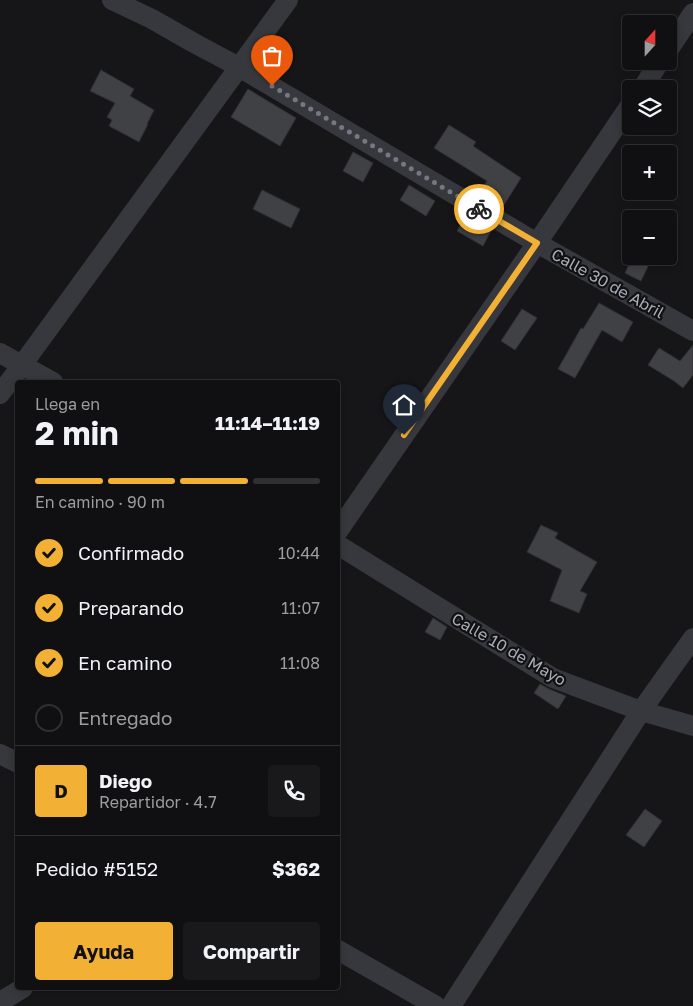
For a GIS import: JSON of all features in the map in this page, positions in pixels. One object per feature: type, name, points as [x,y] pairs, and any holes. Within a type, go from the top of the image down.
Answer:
[{"type":"street","name":"Calle 30 de Abril","points":[[112,0],[152,19],[239,67],[537,243],[693,331]]},
{"type":"street","points":[[0,394],[288,0]]},
{"type":"street","points":[[678,36],[693,13]]},
{"type":"street","points":[[340,528],[622,117]]},
{"type":"street","points":[[0,353],[49,380]]},
{"type":"street","name":"Calle 10 de Mayo","points":[[340,547],[553,678],[642,711],[693,726]]},
{"type":"street","points":[[451,1006],[642,711],[693,638]]},
{"type":"street","points":[[0,754],[15,762]]},
{"type":"street","points":[[340,951],[436,1006]]},
{"type":"street","points":[[0,1002],[20,990]]},
{"type":"building","points":[[101,70],[134,89],[130,96],[154,110],[139,142],[109,126],[112,120],[107,117],[115,103],[90,91]]},
{"type":"building","points":[[248,89],[296,118],[280,146],[231,117]]},
{"type":"building","points":[[449,125],[476,142],[473,146],[521,178],[504,205],[481,190],[487,181],[434,148]]},
{"type":"building","points":[[353,152],[373,163],[363,182],[343,171]]},
{"type":"building","points":[[409,185],[435,201],[426,216],[400,200]]},
{"type":"building","points":[[262,190],[300,209],[291,228],[253,209]]},
{"type":"building","points":[[465,217],[491,231],[483,246],[457,231]]},
{"type":"building","points":[[629,265],[649,265],[641,281],[625,273]]},
{"type":"building","points":[[599,303],[633,322],[622,342],[602,330],[575,378],[558,369],[581,328],[583,329]]},
{"type":"building","points":[[522,309],[537,318],[515,350],[501,341]]},
{"type":"building","points":[[693,345],[693,375],[683,388],[648,365],[659,348],[680,361]]},
{"type":"building","points":[[541,525],[558,533],[555,538],[597,562],[580,591],[587,594],[579,613],[550,601],[562,570],[527,552]]},
{"type":"building","points":[[433,618],[447,627],[440,640],[425,632]]},
{"type":"building","points":[[540,684],[566,696],[558,709],[534,693]]},
{"type":"building","points":[[645,809],[662,821],[644,847],[626,835]]},
{"type":"way so far","points":[[272,86],[479,209]]},
{"type":"route","points":[[404,435],[537,243],[479,209]]}]
